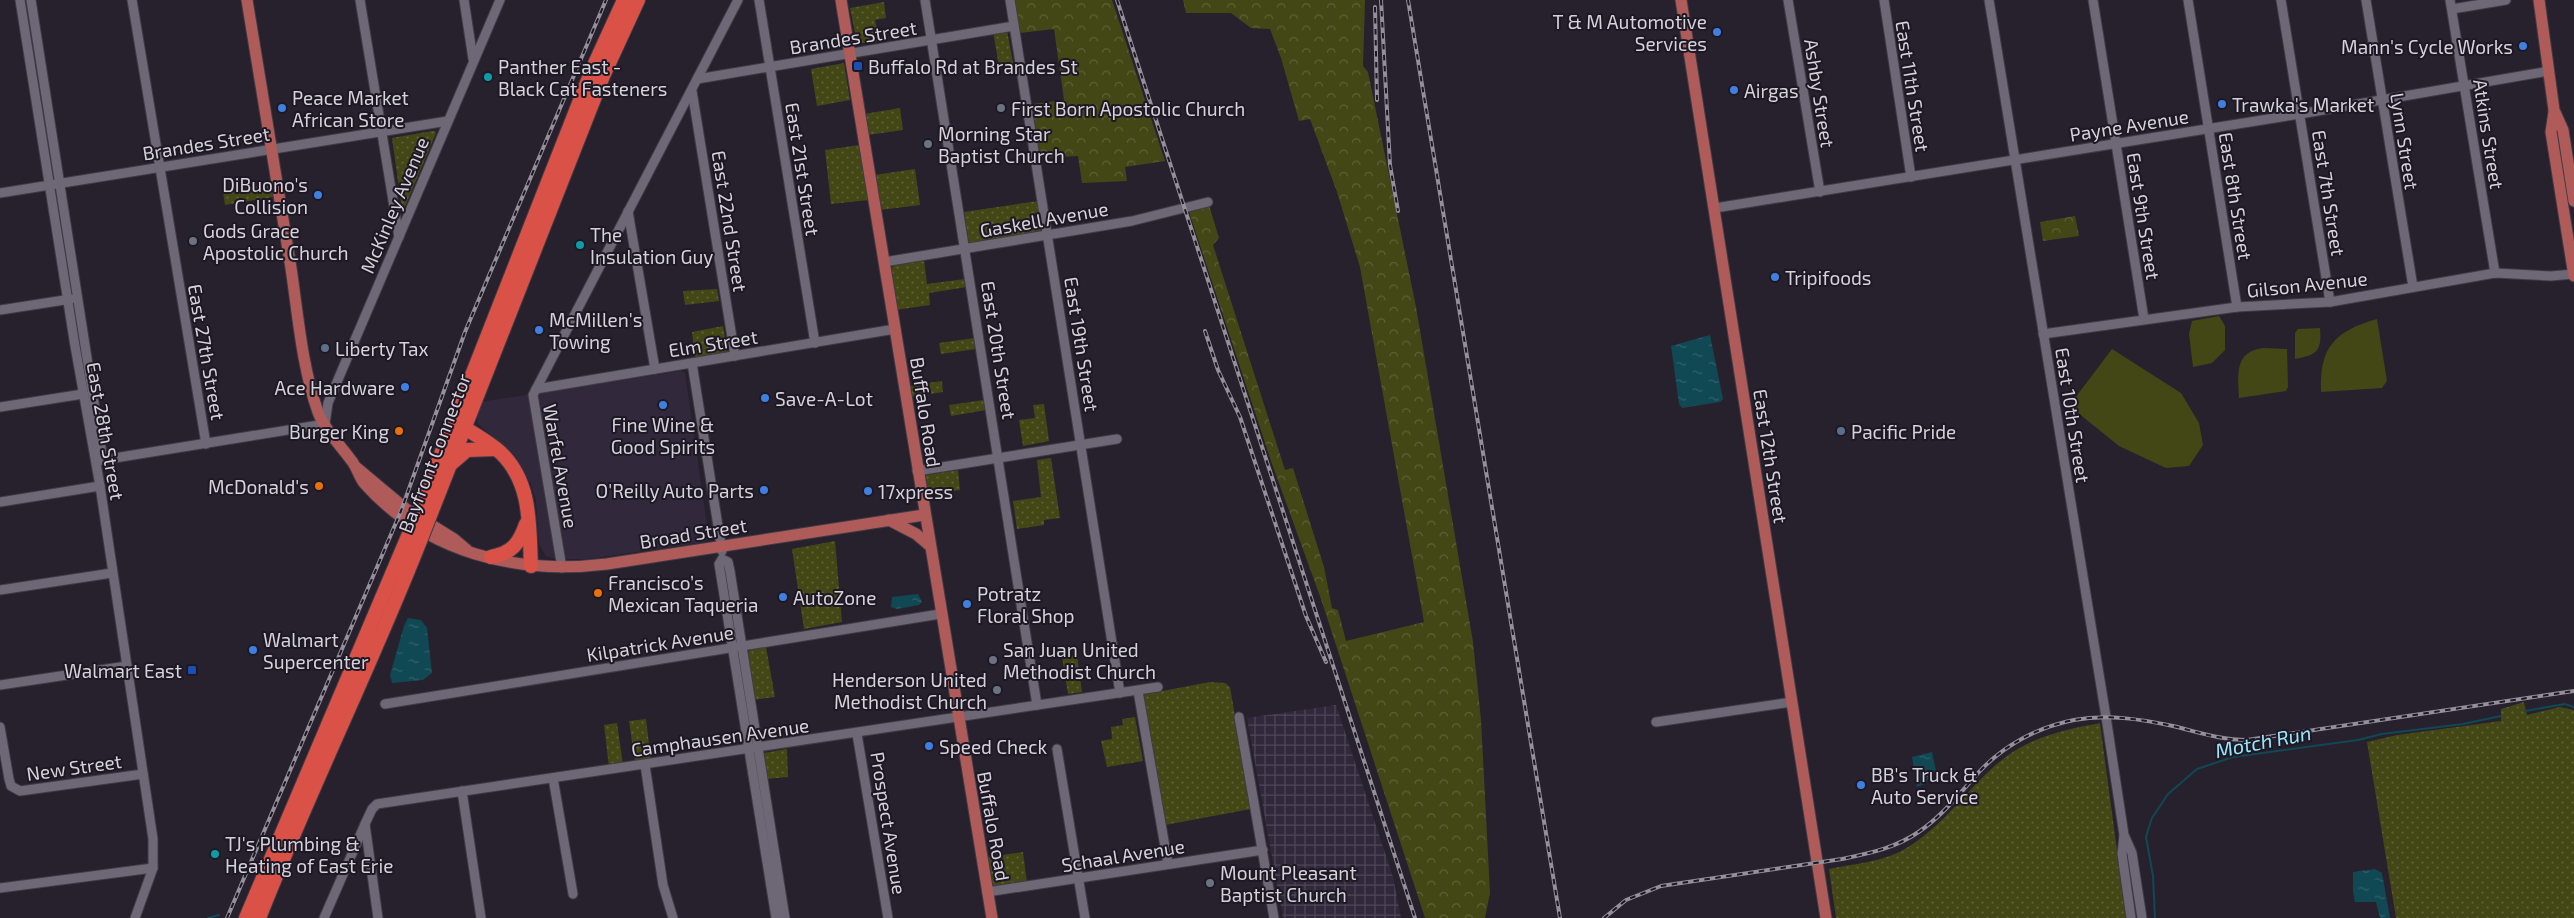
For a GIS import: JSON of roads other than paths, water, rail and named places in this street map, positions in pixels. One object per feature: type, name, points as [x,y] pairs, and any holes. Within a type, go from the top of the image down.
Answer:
[{"type":"highway","name":"Bayfront Connector","points":[[246,918],[411,546],[459,424],[592,70],[624,0]]},
{"type":"highway","name":"Bayfront Connector","points":[[427,506],[450,465],[459,424],[603,76],[638,0]]},
{"type":"highway","points":[[459,424],[496,449],[518,477],[525,495],[531,566]]},
{"type":"highway","points":[[450,465],[467,450],[496,449]]},
{"type":"highway","points":[[491,557],[506,554],[516,547],[528,518]]},
{"type":"highway","name":"Bayfront Connector","points":[[259,918],[312,790],[377,647],[411,546]]},
{"type":"main road","name":"Broad Street","points":[[246,0],[308,372],[318,412],[357,468],[362,481],[383,503],[408,522],[450,547],[531,566],[562,568],[607,564],[924,515]]},
{"type":"main road","name":"Buffalo Road","points":[[841,0],[957,718],[992,918]]},
{"type":"main road","name":"East 12th Street","points":[[1681,0],[1826,918]]},
{"type":"main road","points":[[2539,0],[2554,110],[2551,132],[2574,275]]},
{"type":"main road","points":[[2554,110],[2563,130],[2574,201]]},
{"type":"main road","points":[[889,520],[916,534],[929,544]]},
{"type":"street","name":"East 28th Street","points":[[20,0],[83,394],[100,460]]},
{"type":"street","name":"East 28th Street","points":[[31,0],[80,298],[100,460],[100,486],[153,839],[153,868],[135,918]]},
{"type":"street","name":"East 27th Street","points":[[132,0],[206,444]]},
{"type":"street","points":[[360,0],[399,237]]},
{"type":"street","points":[[464,0],[473,60]]},
{"type":"street","name":"McKinley Avenue","points":[[325,424],[328,403],[500,0]]},
{"type":"street","name":"Warfel Avenue","points":[[562,568],[533,398],[628,210],[738,0]]},
{"type":"street","name":"East 21st Street","points":[[759,0],[815,343]]},
{"type":"street","name":"East 20th Street","points":[[925,0],[999,458],[1036,705]]},
{"type":"street","name":"East 19th Street","points":[[1010,0],[1082,444],[1120,693]]},
{"type":"street","name":"Ashby Street","points":[[1788,0],[1820,192]]},
{"type":"street","name":"East 11th Street","points":[[1884,0],[1911,177]]},
{"type":"street","name":"East 10th Street","points":[[1989,0],[2124,835],[2123,863],[2131,918]]},
{"type":"street","name":"East 9th Street","points":[[2093,0],[2144,319]]},
{"type":"street","name":"East 8th Street","points":[[2188,0],[2238,307]]},
{"type":"street","name":"East 7th Street","points":[[2281,0],[2330,302]]},
{"type":"street","name":"Lynn Street","points":[[2366,0],[2413,287]]},
{"type":"street","points":[[2451,5],[2506,0]]},
{"type":"street","name":"Atkins Street","points":[[2451,5],[2495,272]]},
{"type":"street","name":"Brandes Street","points":[[697,79],[1014,26]]},
{"type":"street","name":"Payne Avenue","points":[[1714,208],[2382,101],[2549,71]]},
{"type":"street","name":"East 22nd Street","points":[[692,90],[735,356]]},
{"type":"street","name":"Brandes Street","points":[[0,193],[448,121]]},
{"type":"street","name":"Gaskell Avenue","points":[[884,262],[1047,236],[1156,216],[1208,202]]},
{"type":"street","points":[[628,210],[655,369]]},
{"type":"street","name":"Gilson Avenue","points":[[2043,334],[2238,307],[2330,302],[2495,272],[2551,276],[2574,275]]},
{"type":"street","points":[[0,310],[80,298]]},
{"type":"street","name":"Elm Street","points":[[536,389],[895,329]]},
{"type":"street","points":[[692,363],[722,546],[720,564],[737,647],[785,918]]},
{"type":"street","points":[[0,407],[83,394]]},
{"type":"street","points":[[100,460],[325,424]]},
{"type":"street","points":[[917,471],[1117,438]]},
{"type":"street","points":[[0,502],[100,486]]},
{"type":"street","points":[[0,590],[112,573]]},
{"type":"street","name":"Kilpatrick Avenue","points":[[385,704],[940,614]]},
{"type":"street","points":[[0,685],[126,666]]},
{"type":"street","name":"Camphausen Avenue","points":[[364,824],[375,806],[462,791],[858,734],[1036,705],[1158,688]]},
{"type":"street","points":[[1138,690],[1168,864]]},
{"type":"street","points":[[1656,722],[1792,702]]},
{"type":"street","points":[[1239,717],[1274,918]]},
{"type":"street","name":"New Street","points":[[0,727],[11,786],[24,792],[143,774]]},
{"type":"street","name":"Prospect Avenue","points":[[858,734],[888,918]]},
{"type":"street","points":[[754,749],[776,918]]},
{"type":"street","points":[[1057,749],[1085,918]]},
{"type":"street","points":[[645,764],[663,885],[673,918]]},
{"type":"street","points":[[553,778],[573,894]]},
{"type":"street","points":[[462,791],[481,918]]},
{"type":"street","points":[[324,918],[364,824]]},
{"type":"street","points":[[364,824],[378,918]]},
{"type":"street","name":"East 10th Street","points":[[2124,835],[2132,853],[2142,918]]},
{"type":"street","name":"Schaal Avenue","points":[[987,892],[1263,850]]},
{"type":"street","points":[[0,888],[153,868]]},
{"type":"water","points":[[1710,335],[1723,399],[1720,402],[1682,408],[1679,404],[1671,346]]},
{"type":"water","points":[[918,594],[922,602],[919,605],[897,609],[891,607],[892,597]]},
{"type":"water","points":[[408,618],[421,620],[427,628],[432,673],[423,680],[392,683],[390,675]]},
{"type":"water","points":[[1932,752],[1936,771],[1924,784],[1917,787],[1912,757]]},
{"type":"water","points":[[2375,869],[2382,873],[2390,918],[2380,918],[2376,902],[2355,902],[2353,872]]},
{"type":"waterway","name":"Motch Run","points":[[2525,711],[2565,704],[2574,707]]},
{"type":"waterway","name":"Motch Run","points":[[2155,918],[2153,876],[2146,837],[2152,818],[2168,794],[2197,769],[2233,757],[2358,740],[2382,734],[2463,724],[2501,716]]},
{"type":"waterway","points":[[208,918],[219,915]]},
{"type":"railway","points":[[227,918],[401,511],[465,332],[606,0]]},
{"type":"railway","points":[[1117,0],[1415,918]]},
{"type":"railway","points":[[1381,0],[1390,165],[1398,211]]},
{"type":"railway","points":[[1408,0],[1560,918]]},
{"type":"railway","points":[[1375,7],[1377,100]]},
{"type":"railway","points":[[1205,331],[1218,370],[1240,417],[1306,616],[1326,662]]},
{"type":"railway","points":[[1604,918],[1626,900],[1661,886],[1842,859],[1873,852],[1902,842],[1936,818],[1999,753],[2022,738],[2061,723],[2099,717],[2136,719],[2218,737],[2247,740],[2574,691]]},
{"type":"place","name":"T & M Automotive Services","points":[[1717,32]]},
{"type":"place","name":"Mann's Cycle Works","points":[[2523,46]]},
{"type":"place","name":"Buffalo Rd at Brandes St","points":[[858,66]]},
{"type":"place","name":"Panther East - Black Cat Fasteners","points":[[488,77]]},
{"type":"place","name":"Airgas","points":[[1734,90]]},
{"type":"place","name":"Trawka's Market","points":[[2222,104]]},
{"type":"place","name":"Peace Market African Store","points":[[282,108]]},
{"type":"place","name":"First Born Apostolic Church","points":[[1001,108]]},
{"type":"place","name":"Morning Star Baptist Church","points":[[928,144]]},
{"type":"place","name":"DiBuono's Collision","points":[[318,195]]},
{"type":"place","name":"Gods Grace Apostolic Church","points":[[193,241]]},
{"type":"place","name":"The Insulation Guy","points":[[580,245]]},
{"type":"place","name":"Tripifoods","points":[[1775,277]]},
{"type":"place","name":"McMillen's Towing","points":[[539,330]]},
{"type":"place","name":"Liberty Tax","points":[[325,348]]},
{"type":"place","name":"Ace Hardware","points":[[405,387]]},
{"type":"place","name":"Save-A-Lot","points":[[765,398]]},
{"type":"place","name":"Fine Wine & Good Spirits","points":[[663,405]]},
{"type":"place","name":"Burger King","points":[[399,431]]},
{"type":"place","name":"Pacific Pride","points":[[1841,431]]},
{"type":"place","name":"McDonald's","points":[[319,486]]},
{"type":"place","name":"O'Reilly Auto Parts","points":[[764,490]]},
{"type":"place","name":"17xpress","points":[[868,491]]},
{"type":"place","name":"Francisco’s Mexican Taqueria","points":[[598,593]]},
{"type":"place","name":"AutoZone","points":[[783,597]]},
{"type":"place","name":"Potratz Floral Shop","points":[[967,604]]},
{"type":"place","name":"Walmart Supercenter","points":[[253,650]]},
{"type":"place","name":"San Juan United Methodist Church","points":[[993,660]]},
{"type":"place","name":"Walmart East","points":[[192,670]]},
{"type":"place","name":"Henderson United Methodist Church","points":[[997,690]]},
{"type":"place","name":"Speed Check","points":[[929,746]]},
{"type":"place","name":"BB's Truck & Auto Service","points":[[1861,785]]},
{"type":"place","name":"TJ's Plumbing & Heating of East Erie","points":[[215,854]]},
{"type":"place","name":"Mount Pleasant Baptist Church","points":[[1210,883]]}]
